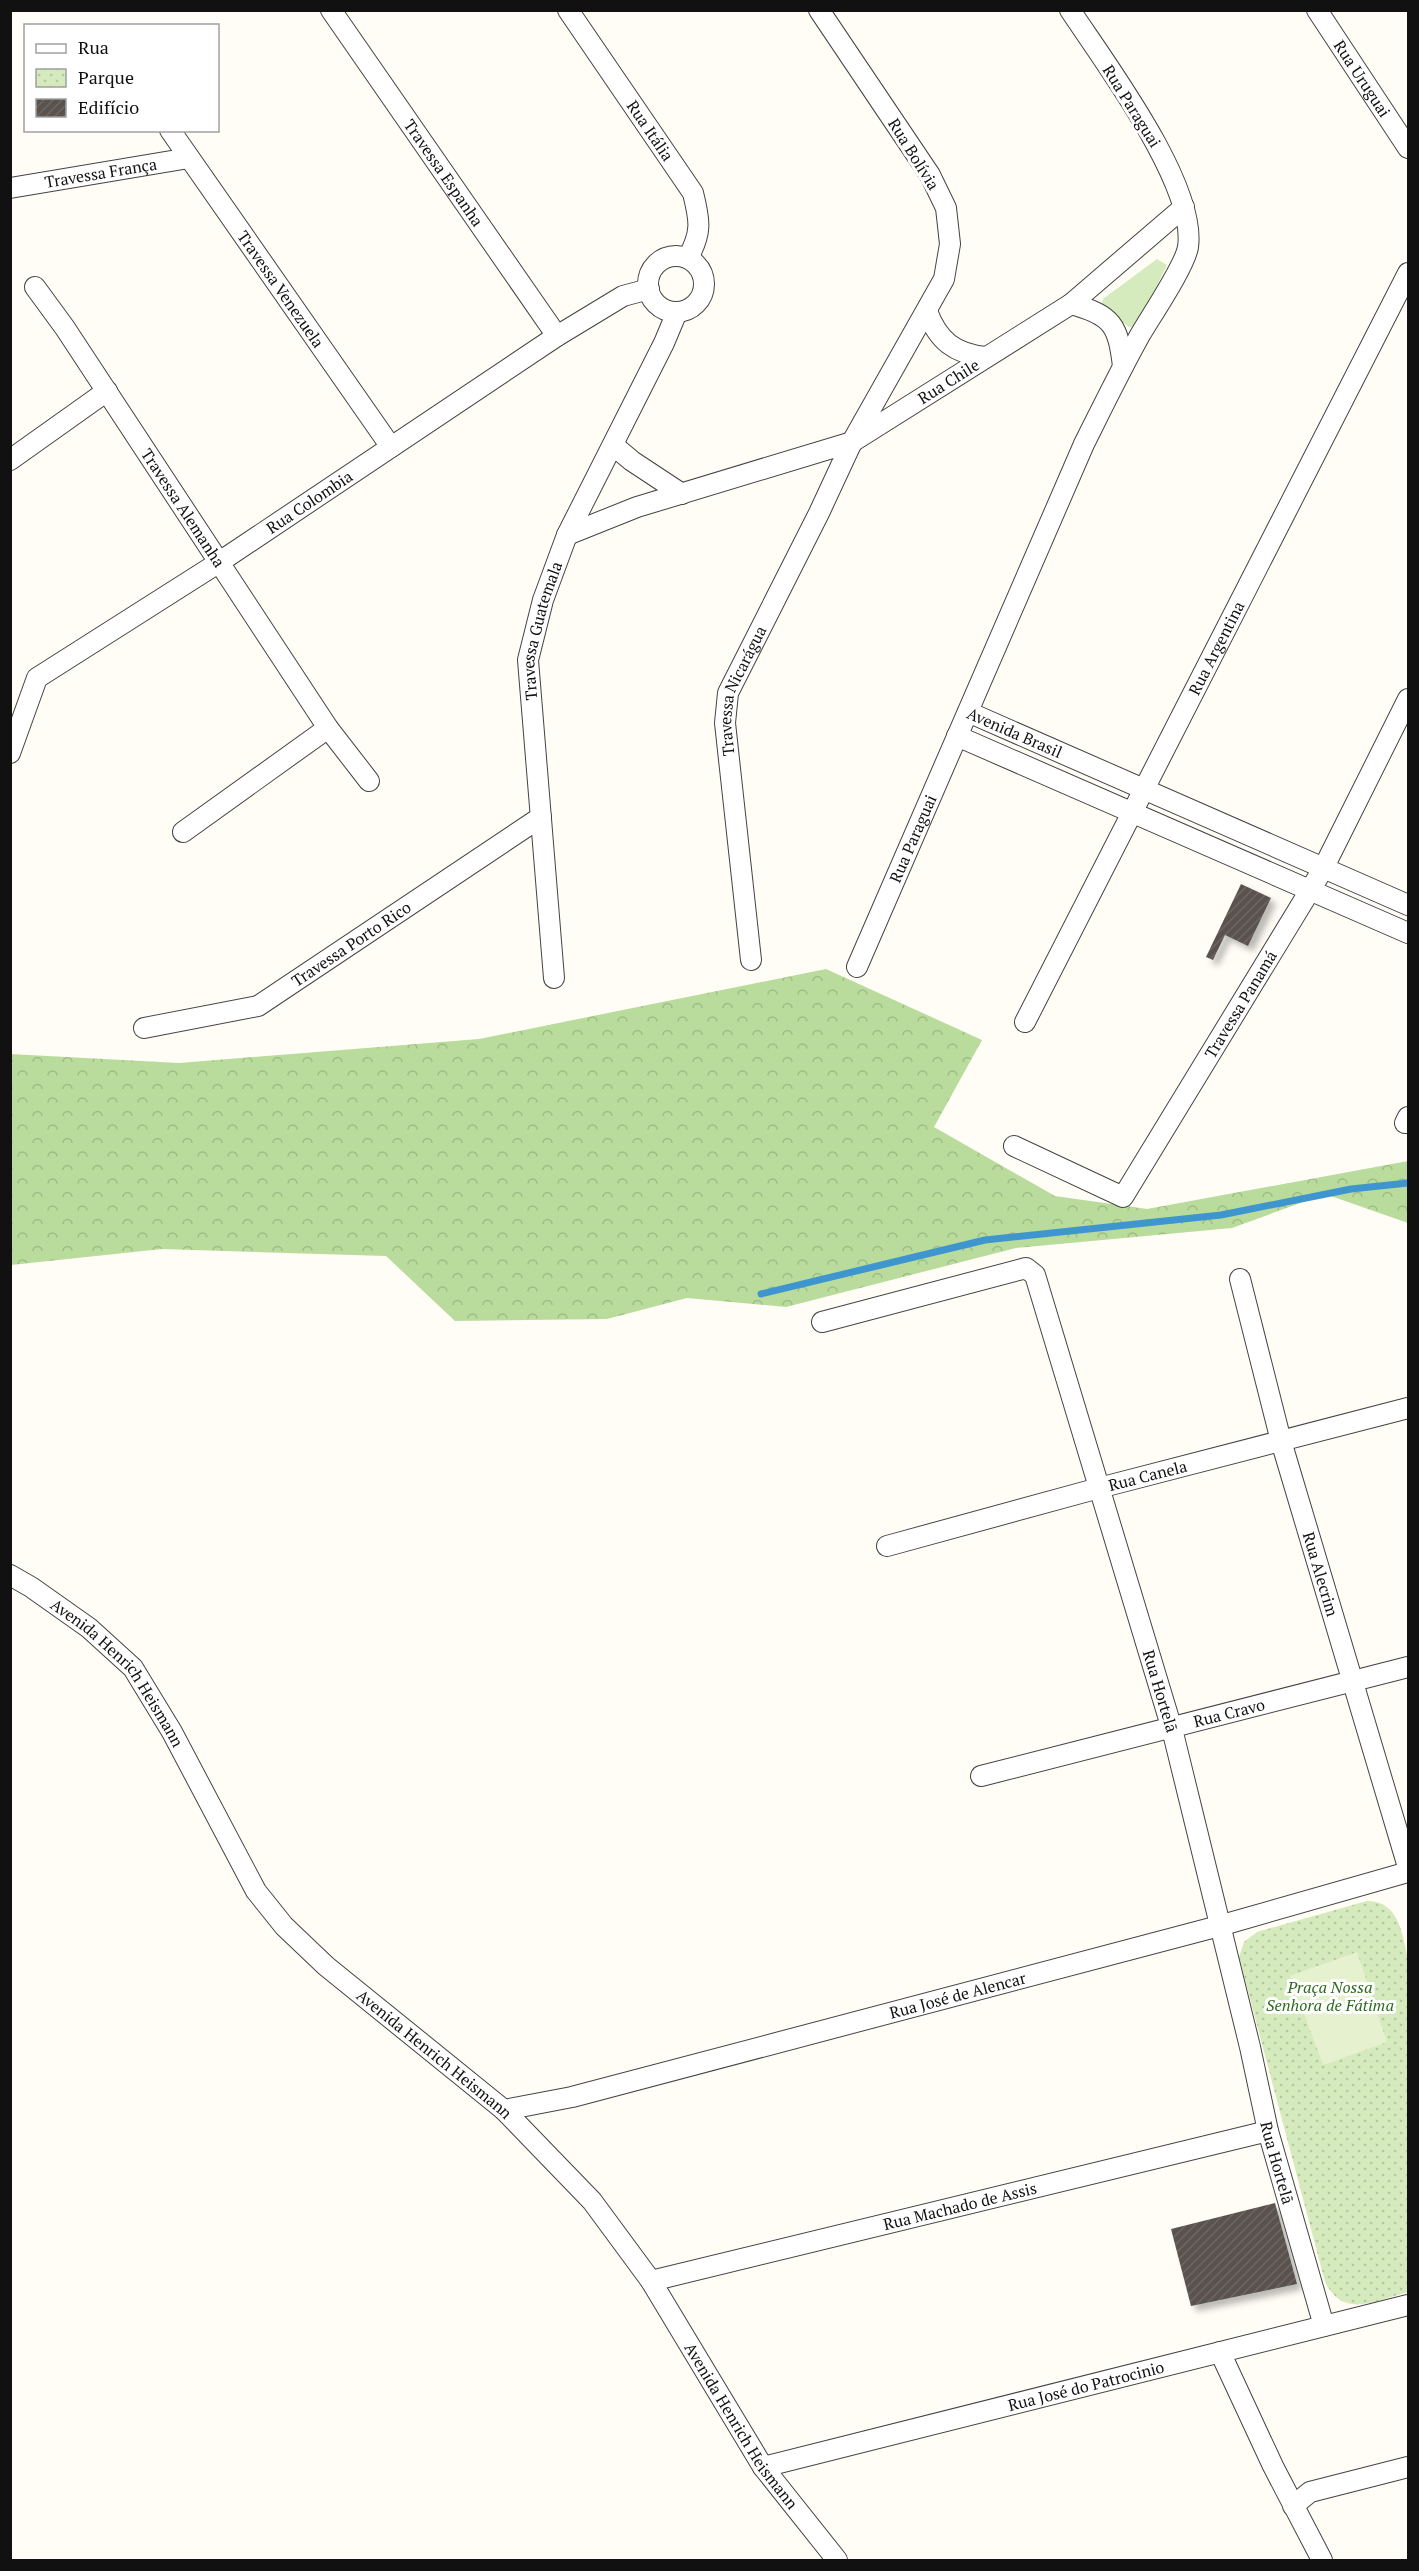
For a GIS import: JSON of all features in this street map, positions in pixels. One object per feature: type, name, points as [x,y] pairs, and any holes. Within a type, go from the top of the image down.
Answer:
[{"type":"street","name":"Travessa Espanha","points":[[331,10],[557,336]]},
{"type":"street","name":"Rua Itália","points":[[568,10],[693,193],[700,220],[697,240],[688,258]]},
{"type":"street","name":"Rua Bolívia","points":[[819,10],[930,175],[946,208],[950,244],[944,279],[852,442]]},
{"type":"street","name":"Rua Paraguai","points":[[1070,10],[1148,129],[1171,174],[1184,207],[1188,226],[1188,249],[1123,366]]},
{"type":"street","name":"Rua Uruguai","points":[[1317,10],[1408,148]]},
{"type":"street","name":"Travessa Venezuela","points":[[171,132],[391,447]]},
{"type":"street","name":"Travessa França","points":[[10,188],[189,158]]},
{"type":"street","name":"Rua Chile","points":[[567,535],[637,507],[852,442],[1071,304],[1184,207]]},
{"type":"street","points":[[678,256],[688,258],[702,272],[705,282],[703,292],[693,306],[677,312],[658,306],[649,289],[649,279],[659,262],[678,256]]},
{"type":"street","name":"Rua Argentina","points":[[1025,1022],[1408,273]]},
{"type":"street","name":"Travessa Alemanha","points":[[35,287],[107,391],[328,728],[369,780]]},
{"type":"street","name":"Rua Colombia","points":[[10,753],[37,678],[218,563],[557,336],[623,296],[649,289]]},
{"type":"street","points":[[1071,304],[1090,309],[1107,320],[1119,335],[1123,366]]},
{"type":"street","points":[[927,311],[933,327],[948,345],[970,356],[986,357]]},
{"type":"street","name":"Travessa Guatemala","points":[[554,978],[528,660],[543,600],[567,535],[677,312]]},
{"type":"street","name":"Avenida Brasil","points":[[1123,366],[1084,444],[968,712],[1400,902]]},
{"type":"street","points":[[10,460],[107,391]]},
{"type":"street","name":"Travessa Nicarágua","points":[[750,960],[725,723],[728,693],[819,513],[852,442]]},
{"type":"street","points":[[613,445],[632,461],[682,494]]},
{"type":"street","name":"Travessa Panamá","points":[[1014,1146],[1123,1197],[1323,869],[1408,699]]},
{"type":"street","name":"Rua Paraguai","points":[[857,967],[968,712]]},
{"type":"street","points":[[183,832],[328,728]]},
{"type":"street","name":"Avenida Brasil","points":[[957,736],[1408,933]]},
{"type":"street","name":"Travessa Porto Rico","points":[[144,1029],[258,1006],[541,817]]},
{"type":"street","points":[[1383,921],[1400,902]]},
{"type":"street","name":"Rua Hortelã","points":[[822,1322],[1026,1269],[1035,1275],[1172,1729],[1268,2131],[1324,2326]]},
{"type":"street","name":"Rua Alecrim","points":[[1240,1279],[1281,1441],[1408,1867]]},
{"type":"street","name":"Rua Canela","points":[[887,1546],[1408,1408]]},
{"type":"street","name":"Avenida Henrich Heismann","points":[[10,1575],[89,1628],[133,1668],[172,1732],[256,1891],[284,1926],[326,1966],[504,2110],[592,2201],[651,2281],[763,2467],[837,2560]]},
{"type":"street","name":"Rua Cravo","points":[[981,1776],[1408,1667]]},
{"type":"street","name":"Rua José de Alencar","points":[[504,2110],[572,2097],[1219,1926],[1408,1872]]},
{"type":"street","name":"Rua Machado de Assis","points":[[651,2281],[1268,2131]]},
{"type":"street","name":"Rua José do Patrocinio","points":[[763,2467],[1408,2305]]},
{"type":"street","points":[[1220,2352],[1293,2506],[1322,2560]]},
{"type":"street","points":[[1293,2506],[1310,2492],[1408,2467]]},
{"type":"green space","points":[[1157,259],[1167,265],[1138,325],[1129,327],[1101,306],[1103,299]]},
{"type":"green space","points":[[826,969],[982,1040],[934,1127],[1055,1196],[1147,1209],[1408,1161],[1408,1223],[1325,1194],[1232,1228],[1016,1248],[786,1307],[687,1298],[607,1319],[455,1321],[386,1256],[162,1249],[11,1265],[10,1054],[179,1063],[479,1039]]},
{"type":"green space","name":"Praça Nossa Senhora de Fátima","points":[[1367,1901],[1378,1902],[1392,1912],[1401,1929],[1408,1959],[1408,2292],[1373,2302],[1351,2304],[1333,2294],[1325,2282],[1239,1957],[1244,1942],[1257,1932]]},
{"type":"green space","points":[[1357,1952],[1387,2042],[1323,2065],[1290,1976]]},
{"type":"building","points":[[1241,884],[1271,898],[1248,946],[1225,935],[1213,960],[1206,957]]},
{"type":"building","points":[[1275,2203],[1297,2284],[1191,2306],[1171,2229]]},
{"type":"waterway","points":[[761,1294],[985,1240],[1221,1215],[1351,1189],[1408,1183]]}]
